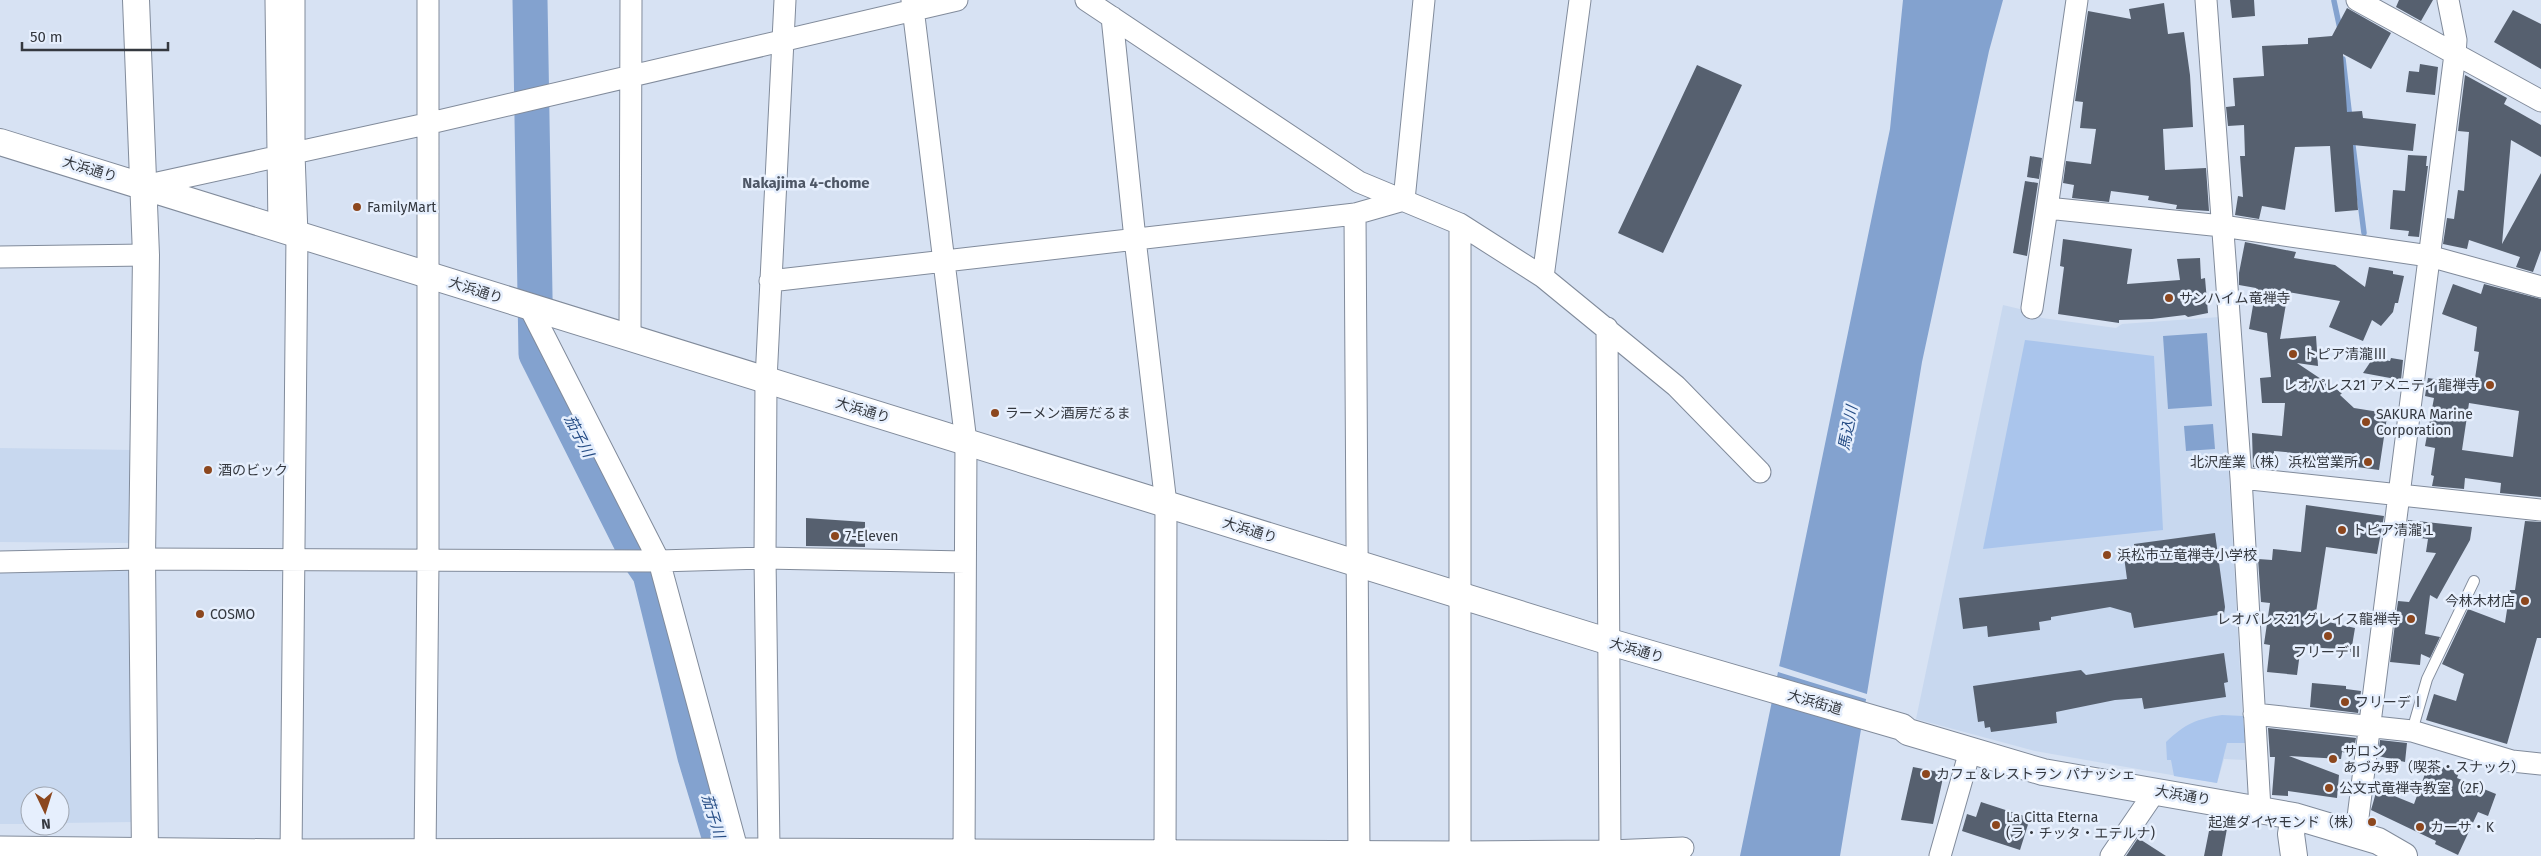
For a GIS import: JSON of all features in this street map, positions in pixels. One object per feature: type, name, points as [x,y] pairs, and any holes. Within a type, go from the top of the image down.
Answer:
[{"type":"street","points":[[136,0],[146,255],[142,559],[145,852]]},
{"type":"street","points":[[276,0],[286,155],[295,561],[292,853]]},
{"type":"street","points":[[286,155],[294,0]]},
{"type":"street","points":[[425,853],[428,561],[426,124],[428,0]]},
{"type":"street","points":[[630,338],[631,0]]},
{"type":"street","points":[[769,849],[765,558],[766,380],[785,0]]},
{"type":"street","points":[[144,186],[426,124],[784,40],[913,5],[956,0]]},
{"type":"street","points":[[1086,0],[1359,182],[1460,224],[1543,277],[1676,386],[1760,472]]},
{"type":"street","points":[[1404,200],[1424,0]]},
{"type":"street","points":[[1543,277],[1580,0]]},
{"type":"street","points":[[2032,308],[2076,0]]},
{"type":"street","points":[[2206,0],[2241,478],[2260,809]]},
{"type":"street","points":[[2357,0],[2541,100]]},
{"type":"street","points":[[2356,834],[2455,54],[2456,40],[2448,0]]},
{"type":"street","points":[[913,5],[966,442],[964,854]]},
{"type":"street","points":[[1112,17],[1134,239],[1166,504],[1165,853]]},
{"type":"street","name":"大浜通り","points":[[0,142],[1357,564],[1727,676]]},
{"type":"street","points":[[770,281],[1355,214],[1404,200]]},
{"type":"street","points":[[2047,208],[2222,226],[2429,256],[2541,287]]},
{"type":"street","points":[[1355,214],[1359,853]]},
{"type":"street","points":[[1460,224],[1460,854]]},
{"type":"street","points":[[0,257],[146,255]]},
{"type":"street","points":[[530,308],[659,561],[738,852]]},
{"type":"street","points":[[1607,328],[1610,854]]},
{"type":"street","points":[[2241,478],[2541,510]]},
{"type":"street","points":[[0,562],[142,559],[659,561],[765,558],[964,562]]},
{"type":"street","name":"大浜街道","points":[[1727,676],[1902,727]]},
{"type":"street","points":[[2254,714],[2412,731],[2512,761],[2541,764]]},
{"type":"street","name":"大浜通り","points":[[1902,727],[1908,732],[2043,772],[2156,790],[2294,816],[2390,846],[2404,856]]},
{"type":"street","points":[[1940,856],[1970,751]]},
{"type":"street","points":[[2111,856],[2156,790]]},
{"type":"street","points":[[2294,816],[2291,834],[2294,856]]},
{"type":"street","points":[[0,847],[145,852],[738,852],[769,849],[964,854],[1610,854],[1682,848]]},
{"type":"lane","points":[[2412,731],[2428,679],[2474,581]]},
{"type":"shaded area","points":[[2003,305],[2024,310],[2042,318],[2116,328],[2122,324],[2220,317],[2245,760],[2224,759],[2217,783],[2035,751],[1916,719]]},
{"type":"shaded area","points":[[2025,340],[2154,356],[2163,530],[1983,549]]},
{"type":"shaded area","points":[[0,448],[134,450],[135,543],[0,542]]},
{"type":"shaded area","points":[[0,563],[134,563],[134,822],[70,823],[70,786],[20,786],[20,824],[0,824]]},
{"type":"shaded area","points":[[2222,715],[2243,716],[2245,743],[2227,743],[2217,783],[2174,776],[2171,760],[2167,760],[2166,742],[2191,723]]},
{"type":"water","name":"馬込川","points":[[1903,0],[2003,0],[1989,51],[1922,362],[1840,856],[1740,856],[1890,129]]},
{"type":"water","points":[[2207,333],[2212,406],[2168,409],[2163,336]]},
{"type":"water","points":[[2213,424],[2215,449],[2186,451],[2184,426]]},
{"type":"pier","points":[[1776,665],[1870,695],[1869,700],[1775,671]]},
{"type":"building","points":[[2230,0],[2254,0],[2255,16],[2232,18]]},
{"type":"building","points":[[2399,0],[2433,0],[2421,21],[2396,7]]},
{"type":"building","points":[[2164,3],[2168,34],[2184,32],[2190,75],[2193,127],[2163,129],[2165,170],[2206,168],[2209,211],[2176,209],[2177,205],[2148,200],[2149,196],[2111,191],[2109,202],[2072,198],[2074,185],[2063,183],[2066,161],[2091,164],[2096,129],[2080,128],[2083,102],[2075,101],[2088,11],[2131,19],[2129,9]]},
{"type":"building","points":[[2347,8],[2391,33],[2371,69],[2343,54],[2347,112],[2362,111],[2363,118],[2416,124],[2413,151],[2353,145],[2358,210],[2335,212],[2330,146],[2295,147],[2285,210],[2262,206],[2259,219],[2235,215],[2238,196],[2243,197],[2240,156],[2245,156],[2244,125],[2228,126],[2226,107],[2235,106],[2233,78],[2264,76],[2262,46],[2308,44],[2308,38],[2332,36]]},
{"type":"building","points":[[2513,10],[2541,24],[2541,69],[2494,42]]},
{"type":"building","points":[[2420,64],[2438,67],[2435,95],[2406,92],[2409,71],[2419,72]]},
{"type":"building","points":[[1697,65],[1742,85],[1663,253],[1618,233]]},
{"type":"building","points":[[2465,75],[2507,98],[2504,104],[2541,125],[2541,157],[2511,140],[2502,244],[2541,173],[2541,250],[2533,272],[2516,267],[2520,257],[2469,240],[2467,249],[2443,244],[2447,218],[2454,219],[2458,190],[2464,191],[2469,132],[2458,131]]},
{"type":"building","points":[[2408,155],[2427,156],[2426,166],[2428,166],[2419,237],[2408,236],[2409,231],[2390,229],[2393,190],[2405,191]]},
{"type":"building","points":[[2030,156],[2042,158],[2039,179],[2027,177]]},
{"type":"building","points":[[2025,181],[2038,183],[2027,256],[2013,253]]},
{"type":"building","points":[[2063,239],[2132,249],[2127,284],[2180,280],[2177,259],[2200,258],[2201,279],[2205,278],[2208,313],[2188,317],[2185,315],[2119,320],[2119,323],[2058,314],[2064,267],[2060,266]]},
{"type":"building","points":[[2245,242],[2296,252],[2294,258],[2335,265],[2365,287],[2369,267],[2393,271],[2393,274],[2404,276],[2398,303],[2395,303],[2393,312],[2381,326],[2372,320],[2363,341],[2329,327],[2340,301],[2288,292],[2280,339],[2316,336],[2318,366],[2297,363],[2342,393],[2340,395],[2354,408],[2379,412],[2379,415],[2387,417],[2379,470],[2335,464],[2336,457],[2274,451],[2273,469],[2253,467],[2252,433],[2282,436],[2285,403],[2262,403],[2260,378],[2271,377],[2267,333],[2249,329],[2256,288],[2239,285],[2239,273]]},
{"type":"building","points":[[2453,284],[2481,294],[2484,284],[2541,299],[2541,497],[2500,493],[2501,483],[2465,478],[2464,489],[2432,486],[2434,476],[2431,475],[2435,448],[2425,446],[2434,398],[2425,396],[2428,378],[2474,385],[2479,352],[2474,351],[2477,327],[2442,314]],"holes":[[[2469,403],[2519,411],[2513,457],[2462,450]]]},
{"type":"building","points":[[2373,358],[2390,361],[2391,358],[2403,360],[2401,380],[2363,373]]},
{"type":"building","points":[[2306,505],[2384,516],[2377,554],[2326,547],[2315,619],[2355,628],[2351,652],[2301,645],[2297,675],[2267,672],[2270,645],[2264,644],[2270,603],[2261,602],[2258,559],[2272,560],[2273,549],[2301,552]]},
{"type":"building","name":"7-Eleven","points":[[806,518],[865,522],[865,547],[806,546]]},
{"type":"building","points":[[2408,520],[2472,527],[2470,540],[2437,599],[2430,595],[2425,634],[2440,637],[2430,658],[2421,654],[2420,665],[2390,662],[2398,601],[2409,602],[2436,553],[2426,552],[2428,539],[2406,536]]},
{"type":"building","points":[[2525,521],[2541,522],[2541,638],[2537,638],[2507,744],[2426,720],[2434,694],[2456,701],[2464,674],[2442,664],[2468,609],[2505,623],[2510,590],[2515,590]]},
{"type":"building","points":[[2215,533],[2225,607],[2224,614],[2134,628],[2131,613],[2110,607],[2051,617],[2051,620],[2039,622],[2040,630],[1988,637],[1987,626],[1963,629],[1959,598],[2127,579],[2123,549],[2134,547],[2134,544]]},
{"type":"building","points":[[2224,653],[2228,682],[2224,683],[2226,697],[2144,709],[2142,698],[2115,700],[2056,712],[2057,723],[1991,732],[1990,727],[1985,728],[1984,721],[1978,722],[1973,686],[2081,670],[2086,675]]},
{"type":"building","points":[[2312,683],[2346,686],[2346,689],[2361,691],[2358,713],[2310,707]]},
{"type":"building","points":[[2268,728],[2356,738],[2353,754],[2342,752],[2341,759],[2289,756],[2339,775],[2337,798],[2288,791],[2288,796],[2272,795],[2275,757],[2270,757]]},
{"type":"building","points":[[2380,740],[2407,743],[2405,762],[2378,756]]},
{"type":"building","points":[[2429,763],[2459,772],[2457,778],[2496,794],[2488,816],[2478,812],[2458,855],[2435,844],[2436,841],[2371,810],[2377,789],[2414,804]]},
{"type":"building","points":[[1913,767],[1944,773],[1933,824],[1901,820]]},
{"type":"building","name":"La Citta Eterna (ラ・チッタ・エテルナ)","points":[[1981,802],[2030,818],[2020,850],[1962,831],[1967,814],[1976,817]]},
{"type":"building","points":[[2211,821],[2228,823],[2222,856],[2204,856]]},
{"type":"building","points":[[2138,838],[2166,856],[2126,856]]},
{"type":"waterway","name":"茄子川","points":[[530,0],[536,354],[637,555],[650,574],[695,757],[725,856]]},
{"type":"waterway","points":[[2334,1],[2340,29]]},
{"type":"waterway","points":[[2343,59],[2350,119]]},
{"type":"waterway","points":[[2352,138],[2364,233]]},
{"type":"place","name":"FamilyMart","points":[[357,207]]},
{"type":"place","name":"サンハイム竜禅寺","points":[[2169,298]]},
{"type":"place","name":"トピア清瀧Ⅲ","points":[[2293,354]]},
{"type":"place","name":"レオパレス21 アメニティ龍禅寺","points":[[2490,385]]},
{"type":"place","name":"ラーメン酒房だるま","points":[[995,413]]},
{"type":"place","name":"SAKURA Marine Corporation","points":[[2366,422]]},
{"type":"place","name":"北沢産業（株）浜松営業所","points":[[2368,462]]},
{"type":"place","name":"酒のビック","points":[[208,470]]},
{"type":"place","name":"トピア清瀧１","points":[[2342,530]]},
{"type":"place","name":"7-Eleven","points":[[835,536]]},
{"type":"place","name":"浜松市立竜禅寺小学校","points":[[2107,555]]},
{"type":"place","name":"今林木材店","points":[[2525,601]]},
{"type":"place","name":"COSMO","points":[[200,614]]},
{"type":"place","name":"レオパレス21 グレイス龍禅寺","points":[[2411,619]]},
{"type":"place","name":"フリーデⅡ","points":[[2328,636]]},
{"type":"place","name":"フリーデⅠ","points":[[2345,702]]},
{"type":"place","name":"サロン あづみ野（喫茶・スナック）","points":[[2333,759]]},
{"type":"place","name":"カフェ＆レストラン パナッシェ","points":[[1926,774]]},
{"type":"place","name":"公文式竜禅寺教室（2F）","points":[[2329,788]]},
{"type":"place","name":"起進ダイヤモンド（株）","points":[[2372,822]]},
{"type":"place","name":"La Citta Eterna (ラ・チッタ・エテルナ)","points":[[1996,825]]},
{"type":"place","name":"カーサ・K","points":[[2420,827]]},
{"type":"district","name":"Nakajima 4-chome","points":[[806,183]]}]
